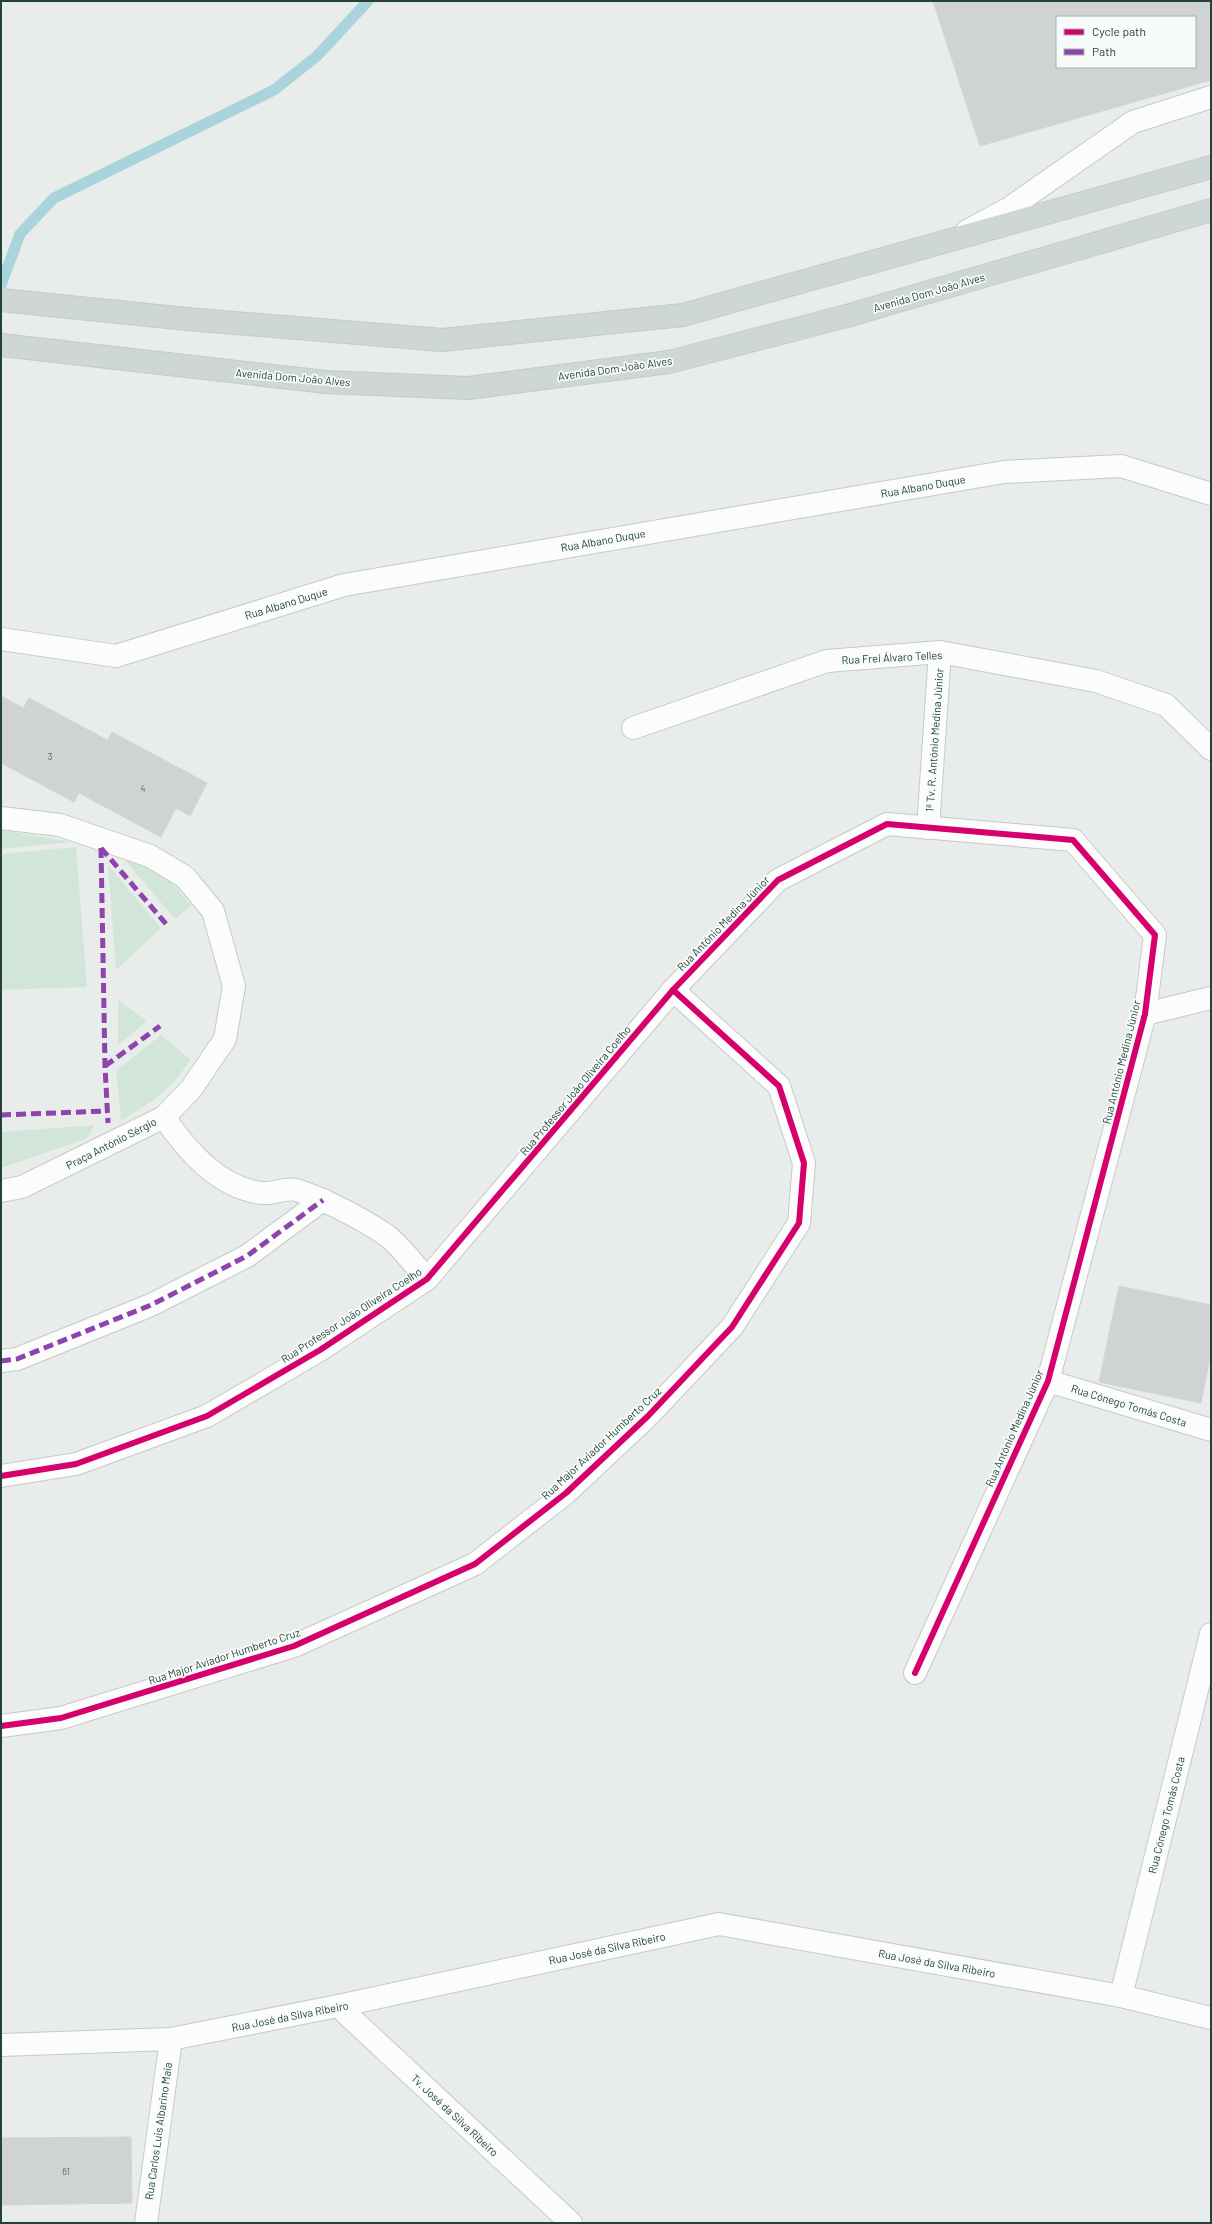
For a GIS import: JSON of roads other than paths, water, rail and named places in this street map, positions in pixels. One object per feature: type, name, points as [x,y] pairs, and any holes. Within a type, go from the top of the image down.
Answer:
[{"type":"main road","points":[[1,300],[187,319],[442,340],[683,315],[1211,167]]},
{"type":"main road","name":"Avenida Dom João Alves","points":[[1,345],[326,382],[468,388],[669,362],[843,317],[1211,210]]},
{"type":"street","points":[[952,240],[1008,209],[1133,122],[1211,97]]},
{"type":"street","name":"Rua Albano Duque","points":[[1,639],[116,656],[344,585],[1004,472],[1121,466],[1211,494]]},
{"type":"street","name":"Rua Frei Álvaro Telles","points":[[633,728],[827,661],[940,652],[1096,682],[1166,706],[1211,749]]},
{"type":"street","name":"1ª Tv. R. António Medina Júnior","points":[[928,828],[940,652]]},
{"type":"street","name":"Praça António Sérgio","points":[[1,818],[60,825],[150,856],[185,877],[212,911],[234,986],[225,1039],[191,1089],[164,1117],[22,1187],[1,1190]]},
{"type":"street","name":"Rua António Medina Júnior","points":[[673,990],[778,880],[887,824],[1073,840],[1155,935],[1146,1014],[1048,1381],[914,1672]]},
{"type":"street","name":"Rua Professor João Oliveira Coelho","points":[[1,1476],[76,1464],[206,1416],[320,1350],[427,1279],[673,990]]},
{"type":"street","name":"Rua Major Aviador Humberto Cruz","points":[[1,1726],[61,1718],[294,1646],[475,1564],[566,1493],[648,1416],[732,1327],[799,1223],[804,1163],[779,1086],[673,990]]},
{"type":"street","points":[[1146,1014],[1211,998]]},
{"type":"street","points":[[164,1117],[186,1147],[210,1170],[238,1188],[262,1193],[294,1190],[323,1200],[386,1235],[427,1279]]},
{"type":"street","points":[[1,1361],[17,1359],[152,1306],[247,1256],[323,1200]]},
{"type":"street","name":"Rua Cónego Tomás Costa","points":[[1048,1381],[1211,1430]]},
{"type":"street","name":"Rua Cónego Tomás Costa","points":[[1121,1996],[1211,1634]]},
{"type":"street","name":"Rua José da Silva Ribeiro","points":[[1,2045],[171,2039],[338,2006],[719,1924],[1121,1996],[1211,2018]]},
{"type":"street","name":"Tv. José da Silva Ribeiro","points":[[338,2006],[571,2223]]},
{"type":"street","name":"Rua Carlos Luis Albarino Maia","points":[[146,2223],[171,2039]]},
{"type":"waterway","points":[[1,285],[20,234],[54,198],[274,90],[317,56],[368,1]]}]
